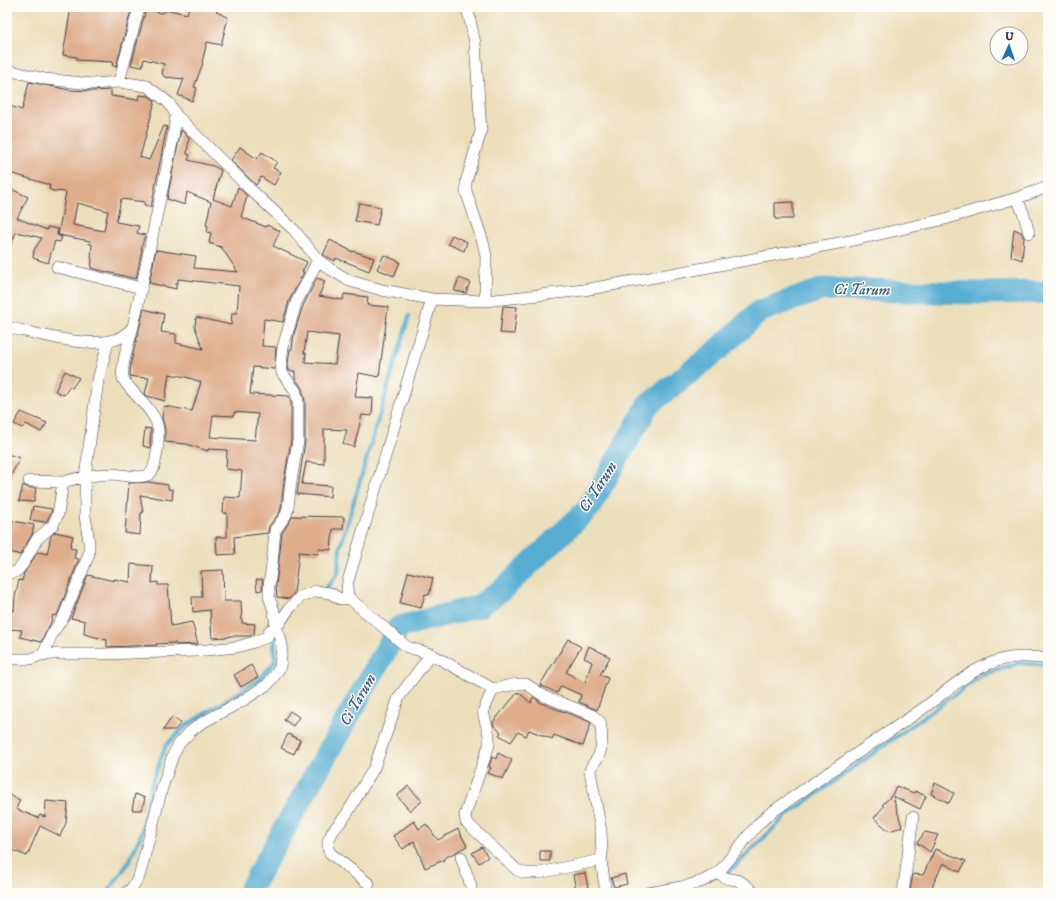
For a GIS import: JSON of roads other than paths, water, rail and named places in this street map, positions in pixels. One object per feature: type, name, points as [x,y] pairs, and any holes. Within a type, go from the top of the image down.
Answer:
[{"type":"street","points":[[119,82],[139,7]]},
{"type":"street","points":[[467,7],[475,43],[481,132],[466,182],[466,192],[483,242],[486,256],[485,301]]},
{"type":"street","points":[[7,70],[45,79],[92,84],[119,82],[147,86],[168,103],[176,115],[250,189],[294,230],[318,260],[330,269],[350,281],[382,290],[432,299],[485,301],[584,290],[850,242],[945,219],[1048,188]]},
{"type":"street","points":[[29,481],[63,482],[85,477],[114,474],[144,476],[151,473],[154,466],[158,444],[158,426],[152,414],[126,384],[123,377],[125,360],[150,251],[173,138],[176,115]]},
{"type":"street","points":[[1017,198],[1029,233]]},
{"type":"street","points":[[126,893],[138,877],[162,788],[173,755],[179,744],[200,724],[244,700],[268,684],[275,675],[281,660],[282,646],[277,631],[269,592],[274,536],[276,528],[286,515],[288,508],[290,481],[298,441],[297,397],[295,390],[282,373],[281,364],[283,347],[296,303],[318,260]]},
{"type":"street","points":[[57,267],[141,288]]},
{"type":"street","points":[[432,299],[348,580],[347,590],[349,598],[407,647],[431,654],[493,689],[526,684],[544,696],[592,715],[600,722],[601,750],[597,759],[590,768],[590,771],[601,831],[601,860],[606,893]]},
{"type":"street","points":[[7,327],[68,340],[92,342],[108,342],[118,338],[133,328]]},
{"type":"street","points":[[43,655],[54,630],[64,616],[89,554],[89,542],[85,516],[85,477],[98,380],[108,342]]},
{"type":"street","points":[[7,574],[15,572],[20,568],[38,540],[53,526],[58,514],[63,482]]},
{"type":"street","points":[[277,631],[288,609],[300,597],[316,591],[330,593],[340,599],[349,598]]},
{"type":"street","points":[[7,659],[31,659],[43,655],[196,651],[237,646],[254,642],[266,637],[270,630],[277,631]]},
{"type":"street","points":[[369,884],[330,853],[328,841],[346,815],[374,768],[399,697],[431,654]]},
{"type":"street","points":[[648,893],[687,886],[721,874],[758,824],[768,815],[979,668],[1002,659],[1028,657],[1048,659]]},
{"type":"street","points":[[493,689],[484,708],[483,714],[489,734],[489,745],[465,815],[466,822],[517,870],[525,873],[545,872],[601,860]]},
{"type":"street","points":[[903,893],[913,817]]},
{"type":"street","points":[[461,857],[471,886],[471,893]]},
{"type":"street","points":[[721,874],[740,881],[753,893]]},
{"type":"waterway","name":"Ci Tarum","points":[[248,893],[399,627],[479,606],[503,589],[589,508],[648,405],[718,350],[760,311],[823,289],[977,293],[1048,293]]},
{"type":"waterway","points":[[324,591],[338,573],[340,548],[409,316]]},
{"type":"waterway","points":[[107,893],[129,862],[142,832],[151,785],[166,745],[188,724],[259,680],[275,661],[274,637],[277,634]]},
{"type":"waterway","points":[[723,874],[731,870],[786,816],[982,675],[1019,663],[1048,665]]}]
